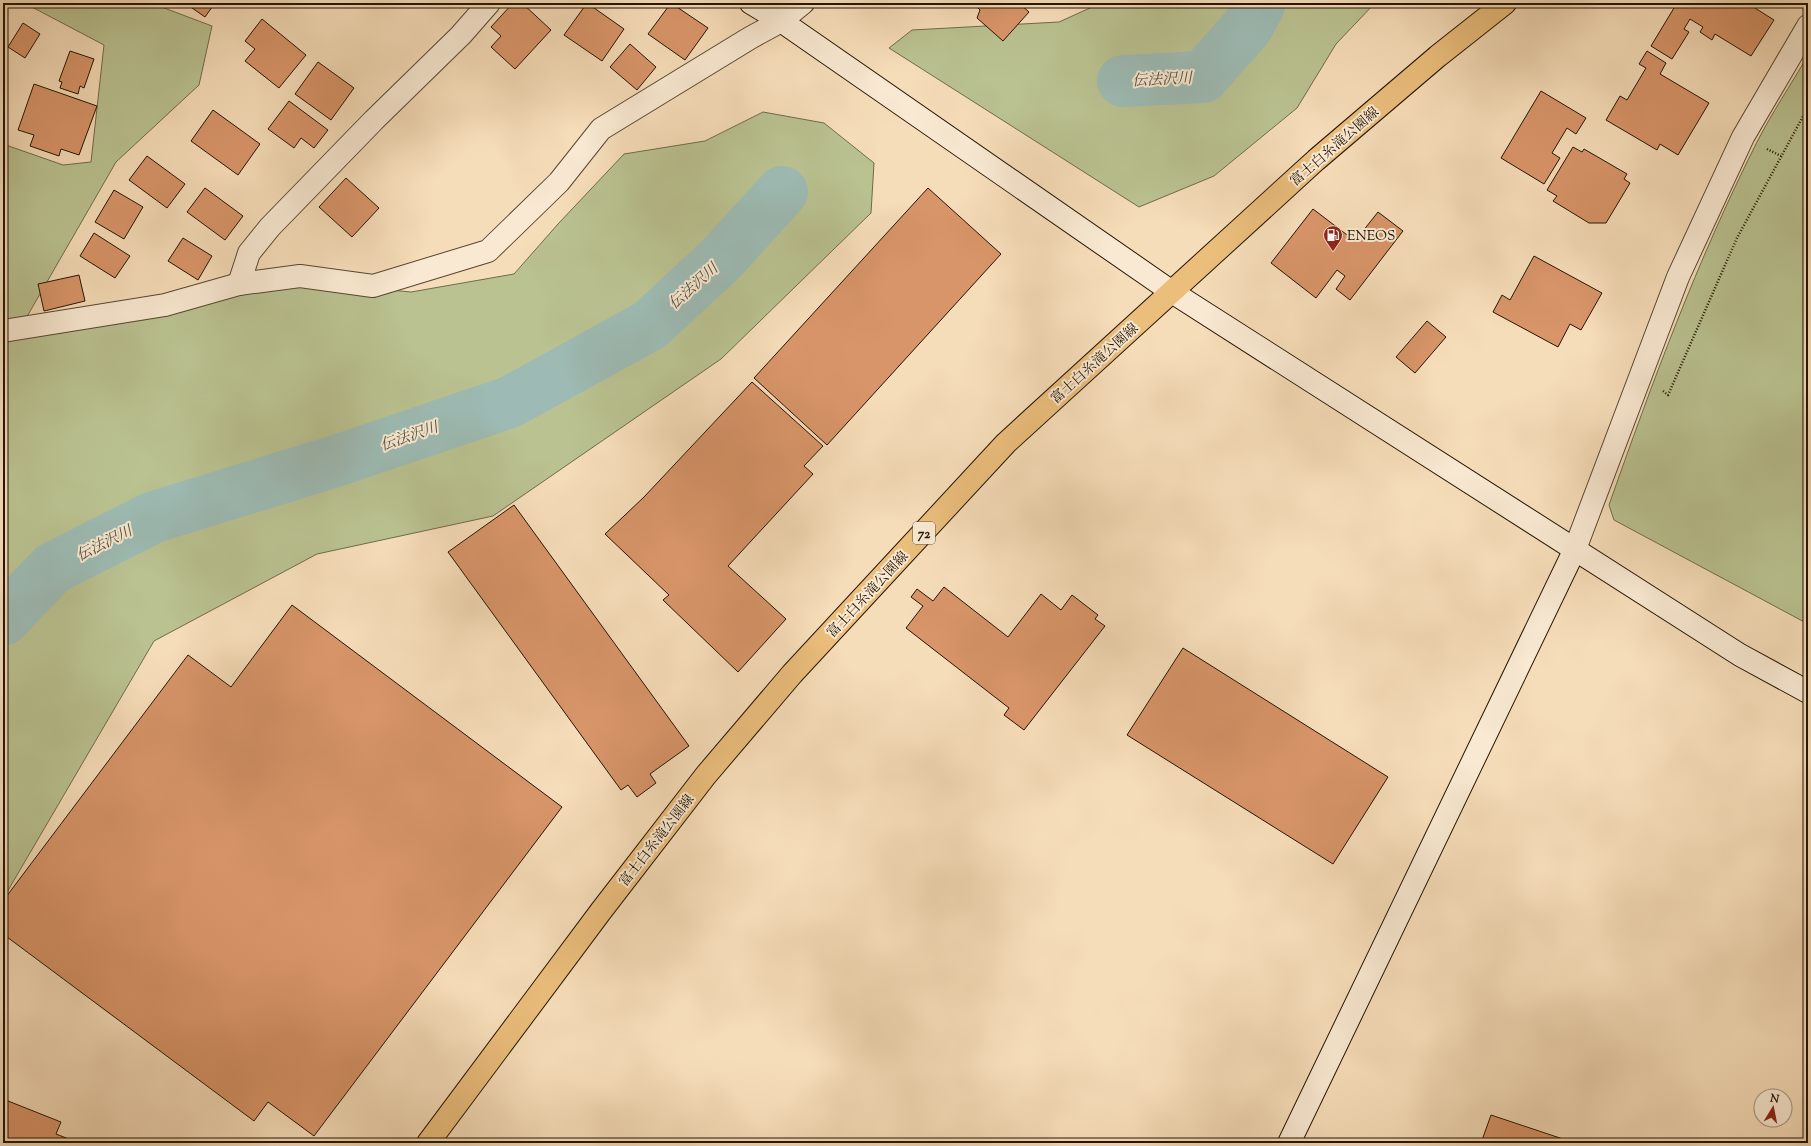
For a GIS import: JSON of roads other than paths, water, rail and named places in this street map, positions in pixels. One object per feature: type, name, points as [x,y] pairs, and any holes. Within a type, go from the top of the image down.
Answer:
[{"type":"main road","name":"富士白糸滝公園線","points":[[428,1143],[601,911],[687,800],[792,674],[1006,443],[1316,160],[1438,56],[1505,3]]},
{"type":"street","points":[[239,284],[249,253],[270,227],[374,120],[461,35],[489,3]]},
{"type":"street","points":[[751,3],[781,21],[1172,292],[1740,654],[1808,692]]},
{"type":"street","points":[[3,331],[165,305],[239,284],[300,276],[373,286],[488,251],[559,182],[601,129],[750,38],[781,21],[803,3]]},
{"type":"street","points":[[1289,1143],[1575,549],[1678,277],[1743,137],[1808,26]]},
{"type":"waterway","name":"伝法沢川","points":[[1123,81],[1203,77],[1248,26],[1260,3]]},
{"type":"waterway","name":"伝法沢川","points":[[3,620],[53,568],[154,517],[336,461],[510,402],[650,325],[720,260],[782,192]]},
{"type":"place","name":"ENEOS","points":[[1333,252]]}]
